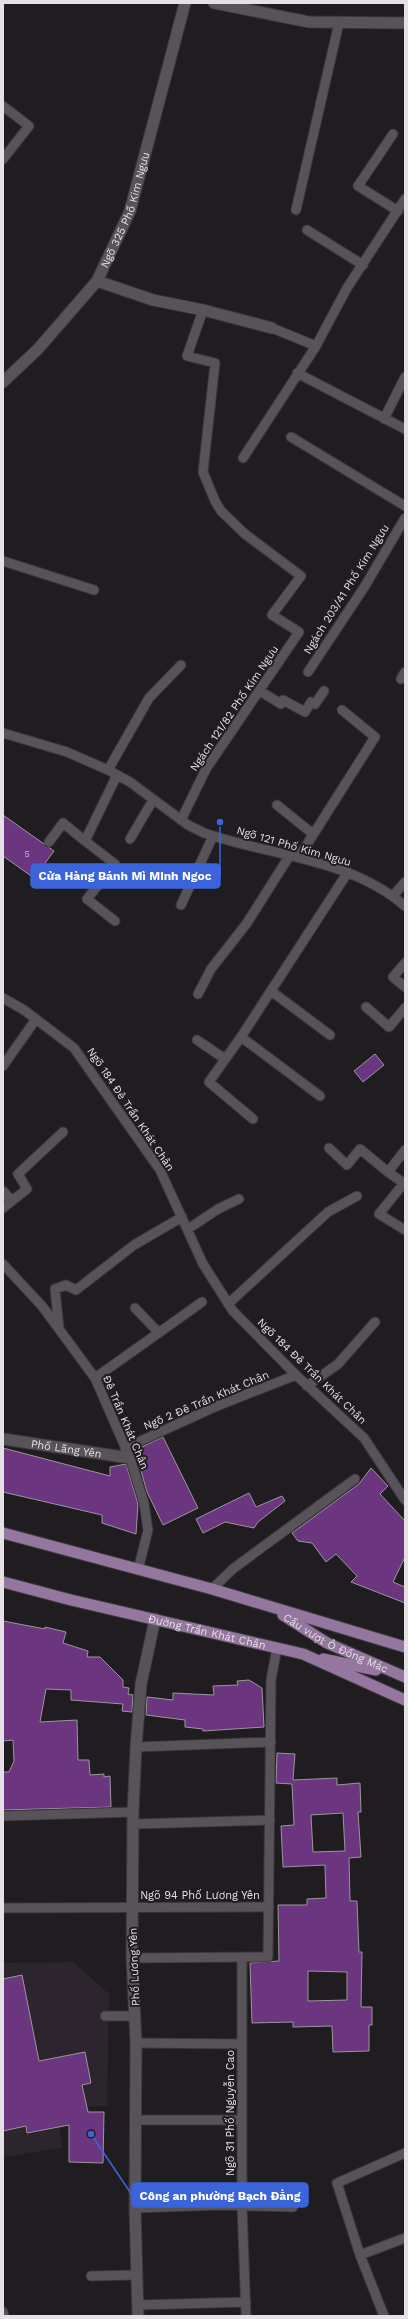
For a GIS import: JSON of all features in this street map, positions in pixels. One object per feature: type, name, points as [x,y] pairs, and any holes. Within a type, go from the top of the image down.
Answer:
[{"type":"main road","points":[[3,1533],[212,1589],[405,1647]]},
{"type":"main road","name":"Đường Trần Khát Chân","points":[[3,1582],[303,1654],[405,1700]]},
{"type":"main road","name":"Cầu vượt Ô Đống Mác","points":[[273,1608],[327,1643],[403,1676]]},
{"type":"main road","name":"Cầu vượt Ô Đống Mác","points":[[303,1654],[403,1676]]},
{"type":"street","name":"Ngõ 325 Phố Kim Ngưu","points":[[3,382],[38,349],[97,281],[130,210],[185,3]]},
{"type":"street","points":[[214,3],[309,22],[405,23]]},
{"type":"street","points":[[97,281],[143,297],[203,310],[272,328]]},
{"type":"street","name":"Phố Lãng Yên","points":[[3,1438],[128,1453]]},
{"type":"street","name":"Phố Lương Yên","points":[[138,2311],[135,2208],[136,2043],[132,1958],[133,1812],[141,1684],[155,1619]]},
{"type":"lane","points":[[296,210],[339,23]]},
{"type":"lane","points":[[3,106],[29,126],[3,160]]},
{"type":"lane","points":[[393,134],[358,186],[398,211]]},
{"type":"lane","points":[[243,458],[316,346],[363,264],[405,200]]},
{"type":"lane","points":[[306,230],[363,264]]},
{"type":"lane","name":"Ngách 121/82 Phố Kim Ngưu","points":[[181,820],[206,769],[299,632],[272,615],[301,576],[245,534],[221,511],[215,501],[203,472],[215,363],[187,356],[203,310]]},
{"type":"lane","points":[[272,328],[316,346]]},
{"type":"lane","points":[[297,373],[384,419],[405,428]]},
{"type":"lane","points":[[384,419],[405,378]]},
{"type":"lane","points":[[291,437],[405,506]]},
{"type":"lane","name":"Ngách 203/41 Phố Kim Ngưu","points":[[308,672],[366,586],[405,518]]},
{"type":"lane","points":[[3,561],[94,590]]},
{"type":"lane","points":[[108,770],[149,698],[181,665]]},
{"type":"lane","points":[[260,691],[281,704],[283,700],[305,712],[311,702],[315,704],[324,691]]},
{"type":"lane","points":[[198,994],[211,969],[313,834],[375,737],[342,710]]},
{"type":"lane","name":"Ngõ 121 Phố Kim Ngưu","points":[[3,733],[67,752],[108,770],[130,782],[181,820],[213,836],[295,856],[348,872],[393,896],[405,906]]},
{"type":"lane","points":[[85,841],[117,775]]},
{"type":"lane","points":[[130,839],[153,800]]},
{"type":"lane","points":[[277,805],[313,834]]},
{"type":"lane","points":[[49,842],[63,823],[115,864],[87,899],[115,921]]},
{"type":"lane","points":[[181,905],[213,836]]},
{"type":"lane","points":[[253,1119],[209,1082],[241,1037],[348,872]]},
{"type":"lane","points":[[393,896],[405,882]]},
{"type":"lane","points":[[405,963],[393,977],[405,987]]},
{"type":"lane","points":[[271,991],[330,1035]]},
{"type":"lane","name":"Ngõ 184 Đê Trần Khát Chân","points":[[3,998],[36,1019],[74,1048],[160,1170],[203,1264],[228,1304],[307,1386],[364,1438],[405,1500]]},
{"type":"lane","points":[[366,1007],[390,1027],[405,1008]]},
{"type":"lane","points":[[3,1066],[36,1019]]},
{"type":"lane","points":[[241,1037],[320,1096]]},
{"type":"lane","points":[[197,1040],[225,1059]]},
{"type":"lane","points":[[3,1208],[27,1189],[18,1174],[63,1132]]},
{"type":"lane","points":[[329,1148],[347,1165],[360,1149],[405,1184],[379,1214],[405,1230]]},
{"type":"lane","points":[[388,1172],[405,1150]]},
{"type":"lane","points":[[3,1191],[12,1201]]},
{"type":"lane","points":[[228,1304],[328,1212],[357,1196]]},
{"type":"lane","points":[[188,1229],[218,1209],[239,1199]]},
{"type":"lane","points":[[59,1328],[55,1289],[66,1285],[76,1290],[134,1245],[182,1217]]},
{"type":"lane","name":"Đê Trần Khát Chân","points":[[3,1264],[42,1306],[95,1378],[128,1453],[144,1503],[148,1530],[138,1570]]},
{"type":"lane","points":[[95,1378],[202,1302]]},
{"type":"lane","points":[[135,1308],[159,1333]]},
{"type":"lane","points":[[307,1386],[338,1364],[375,1322]]},
{"type":"lane","name":"Ngõ 2 Đê Trần Khát Chân","points":[[128,1453],[217,1406],[296,1375]]},
{"type":"lane","points":[[212,1589],[234,1568],[355,1479]]},
{"type":"lane","points":[[132,1958],[268,1957],[271,1680],[277,1648]]},
{"type":"lane","points":[[136,1747],[270,1742]]},
{"type":"lane","points":[[3,1816],[133,1812]]},
{"type":"lane","points":[[134,1824],[270,1820]]},
{"type":"lane","name":"Ngõ 94 Phố Lương Yên","points":[[3,1908],[269,1906]]},
{"type":"lane","name":"Ngõ 31 Phố Nguyễn Cao","points":[[242,1957],[242,2206],[246,2316]]},
{"type":"lane","points":[[105,2016],[135,2016]]},
{"type":"lane","points":[[136,2043],[242,2044]]},
{"type":"lane","points":[[136,2120],[242,2120]]},
{"type":"lane","points":[[384,2316],[360,2255],[337,2182],[405,2152]]},
{"type":"lane","points":[[135,2208],[242,2206],[293,2207]]},
{"type":"lane","points":[[360,2255],[405,2238]]},
{"type":"lane","points":[[91,2276],[136,2275]]},
{"type":"lane","points":[[138,2311],[246,2302]]},
{"type":"lane","points":[[3,2312],[4,2316]]},
{"type":"shaded area","points":[[73,1962],[109,1994],[107,2106],[57,2107],[62,2148],[3,2157],[3,1963]]},
{"type":"building","points":[[3,815],[54,851],[34,878],[3,856]]},
{"type":"building","points":[[375,1054],[384,1065],[363,1082],[354,1071]]},
{"type":"building","points":[[163,1437],[198,1508],[163,1525],[147,1492],[135,1450]]},
{"type":"building","points":[[3,1448],[110,1476],[110,1467],[126,1464],[138,1504],[136,1534],[102,1523],[102,1515],[3,1492]]},
{"type":"building","points":[[371,1468],[388,1486],[380,1494],[405,1521],[405,1557],[393,1582],[405,1587],[405,1603],[351,1582],[357,1576],[336,1554],[326,1562],[312,1543],[298,1541],[292,1533],[359,1484]]},
{"type":"building","points":[[249,1493],[256,1507],[282,1496],[285,1501],[258,1522],[254,1528],[225,1522],[203,1533],[196,1519]]},
{"type":"building","points":[[3,1621],[45,1629],[45,1627],[66,1632],[63,1643],[88,1651],[87,1657],[100,1657],[123,1680],[123,1687],[129,1688],[128,1694],[133,1695],[132,1712],[122,1711],[123,1704],[71,1700],[71,1690],[46,1689],[40,1722],[77,1720],[78,1760],[89,1760],[90,1775],[104,1774],[104,1777],[110,1776],[111,1807],[3,1810],[3,1772],[9,1772],[14,1761],[13,1740],[3,1741]]},
{"type":"building","points":[[249,1680],[262,1688],[264,1727],[203,1731],[203,1729],[185,1727],[185,1720],[146,1715],[147,1697],[173,1700],[173,1693],[214,1695],[213,1686],[238,1685],[237,1681]]},
{"type":"building","points":[[277,1753],[295,1754],[293,1780],[337,1778],[337,1785],[360,1783],[361,1812],[358,1812],[361,1857],[349,1858],[350,1901],[357,1901],[359,1952],[362,1952],[361,2007],[372,2007],[372,2025],[369,2025],[369,2051],[333,2052],[332,2026],[293,2027],[293,2022],[252,2023],[250,1963],[279,1961],[278,1905],[307,1905],[307,1899],[326,1898],[325,1865],[283,1867],[281,1826],[294,1825],[292,1784],[276,1783]],"holes":[[[343,1813],[345,1851],[313,1852],[311,1815]],[[308,1971],[347,1972],[347,2000],[308,2001]]]},
{"type":"building","points":[[22,1975],[39,2061],[85,2052],[91,2083],[82,2085],[88,2112],[104,2112],[103,2163],[69,2162],[69,2125],[27,2133],[26,2126],[3,2131],[3,1979]]},
{"type":"place","name":"Cửa Hàng Bánh Mì Minh Ngoc","points":[[220,822]]},
{"type":"place","name":"Công an phường Bạch Đằng","points":[[91,2134]]}]
